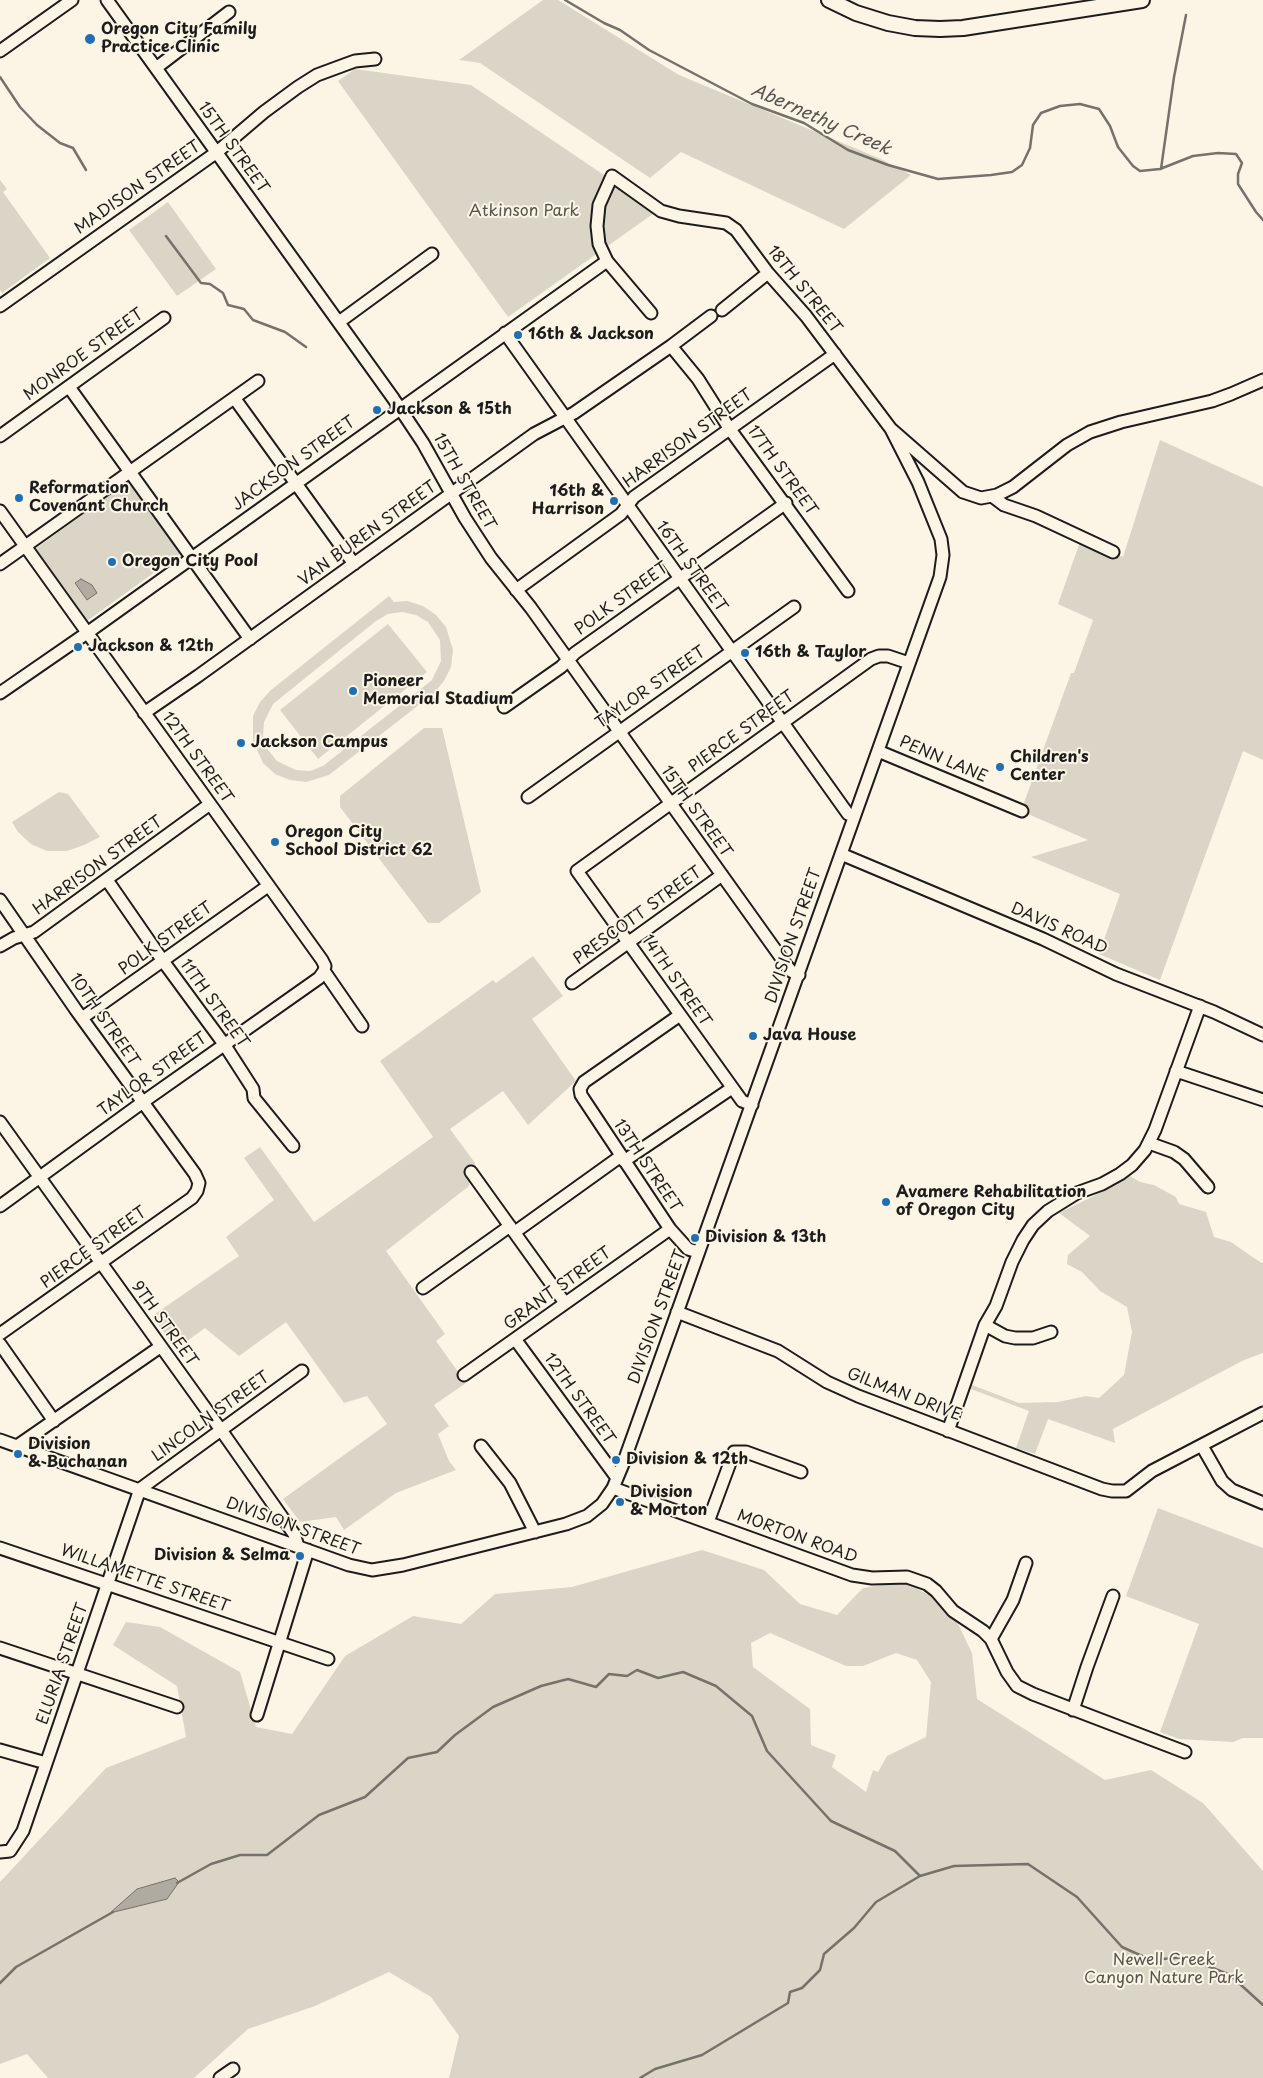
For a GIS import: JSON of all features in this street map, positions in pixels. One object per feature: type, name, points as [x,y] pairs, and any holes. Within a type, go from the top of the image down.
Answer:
[{"type":"main road","points":[[829,0],[856,13],[888,24],[940,29],[963,28],[1142,0]]},
{"type":"street","points":[[0,52],[72,0]]},
{"type":"street","name":"15TH STREET","points":[[107,0],[400,408],[434,460],[465,518],[491,558],[568,660],[787,966],[791,971],[799,975]]},
{"type":"street","points":[[156,68],[229,12]]},
{"type":"street","name":"MADISON STREET","points":[[0,306],[217,152],[269,108],[310,79],[355,61],[375,59]]},
{"type":"street","name":"18TH STREET","points":[[607,261],[599,244],[597,226],[599,205],[612,176],[650,204],[666,213],[726,223],[736,230],[768,273],[835,354],[891,429],[913,471],[941,539]]},
{"type":"street","points":[[338,322],[432,254]]},
{"type":"street","points":[[607,261],[651,313]]},
{"type":"street","name":"JACKSON STREET","points":[[0,693],[87,633],[505,333],[548,305],[607,261]]},
{"type":"street","points":[[722,310],[768,273]]},
{"type":"street","name":"VAN BUREN STREET","points":[[144,713],[534,434],[565,418],[672,346],[711,316]]},
{"type":"street","name":"MONROE STREET","points":[[0,436],[164,318]]},
{"type":"street","name":"16TH STREET","points":[[505,333],[848,814],[854,816]]},
{"type":"street","name":"17TH STREET","points":[[672,346],[698,379],[730,428],[848,591]]},
{"type":"street","name":"HARRISON STREET","points":[[516,590],[620,514],[636,496],[835,354]]},
{"type":"street","points":[[1113,552],[1036,516],[1004,506],[992,496],[1013,488],[1068,445],[1090,432],[1130,420],[1202,404],[1263,380]]},
{"type":"street","points":[[0,564],[258,381]]},
{"type":"street","points":[[69,387],[250,639]]},
{"type":"street","points":[[235,399],[354,564]]},
{"type":"street","name":"18TH STREET","points":[[891,429],[967,494],[981,498],[992,496]]},
{"type":"street","points":[[913,471],[927,460]]},
{"type":"street","name":"POLK STREET","points":[[504,707],[561,667],[576,653],[679,578],[786,503]]},
{"type":"street","name":"12TH STREET","points":[[0,511],[324,962],[324,971],[362,1026]]},
{"type":"street","name":"DIVISION STREET","points":[[0,1440],[354,1566],[372,1570],[403,1565],[566,1524],[587,1516],[602,1504],[615,1483],[799,975],[840,854],[940,576],[943,555],[941,539]]},
{"type":"street","name":"TAYLOR STREET","points":[[528,797],[794,607]]},
{"type":"street","name":"PIERCE STREET","points":[[576,871],[871,659],[879,656],[888,656],[909,663]]},
{"type":"street","name":"PENN LANE","points":[[878,751],[1022,811]]},
{"type":"street","name":"HARRISON STREET","points":[[0,946],[14,938],[34,932],[210,804]]},
{"type":"street","name":"DAVIS ROAD","points":[[840,854],[1043,938],[1116,974],[1200,1006],[1263,1035]]},
{"type":"street","name":"14TH STREET","points":[[576,871],[732,1088],[742,1101],[752,1105]]},
{"type":"street","name":"PRESCOTT STREET","points":[[572,983],[722,875]]},
{"type":"street","name":"11TH STREET","points":[[107,880],[224,1044],[253,1089],[254,1098],[293,1146]]},
{"type":"street","name":"POLK STREET","points":[[82,1018],[268,886]]},
{"type":"street","name":"10TH STREET","points":[[0,900],[82,1018],[196,1174],[200,1183]]},
{"type":"street","name":"TAYLOR STREET","points":[[0,1206],[224,1044],[319,978],[324,971]]},
{"type":"street","points":[[948,1431],[985,1325],[996,1306],[1014,1255],[1033,1225],[1048,1211],[1077,1193],[1102,1184],[1120,1174],[1132,1165],[1150,1142],[1200,1006]]},
{"type":"street","name":"13TH STREET","points":[[680,1016],[584,1082],[580,1089],[580,1095],[670,1229],[688,1248],[698,1252]]},
{"type":"street","points":[[1176,1071],[1263,1100]]},
{"type":"street","points":[[423,1288],[732,1088]]},
{"type":"street","name":"9TH STREET","points":[[0,1122],[221,1430],[303,1548]]},
{"type":"street","points":[[1150,1142],[1174,1152],[1184,1159],[1208,1187]]},
{"type":"street","points":[[471,1172],[566,1303]]},
{"type":"street","name":"PIERCE STREET","points":[[0,1334],[192,1198],[200,1183]]},
{"type":"street","name":"GRANT STREET","points":[[464,1375],[670,1229]]},
{"type":"street","name":"GILMAN DRIVE","points":[[677,1312],[778,1351],[843,1390],[1102,1489],[1126,1491],[1152,1472],[1202,1446]]},
{"type":"street","points":[[985,1325],[1005,1336],[1015,1338],[1033,1338],[1051,1332]]},
{"type":"street","name":"12TH STREET","points":[[515,1339],[615,1483]]},
{"type":"street","points":[[0,1344],[54,1421]]},
{"type":"street","points":[[17,1446],[160,1347]]},
{"type":"street","name":"LINCOLN STREET","points":[[140,1489],[302,1371]]},
{"type":"street","points":[[1263,1413],[1202,1446],[1222,1481],[1232,1490],[1263,1503]]},
{"type":"street","points":[[481,1446],[510,1483],[535,1532]]},
{"type":"street","points":[[708,1522],[734,1452],[746,1452],[801,1472]]},
{"type":"street","name":"MORTON ROAD","points":[[615,1483],[708,1522],[852,1576],[872,1578],[907,1577],[918,1580],[936,1591],[953,1611],[991,1639],[1014,1683],[1033,1694],[1184,1752]]},
{"type":"street","name":"ELURIA STREET","points":[[0,1852],[10,1851],[23,1831],[140,1489]]},
{"type":"street","name":"WILLAMETTE STREET","points":[[0,1548],[328,1659]]},
{"type":"street","points":[[257,1715],[280,1643],[303,1548]]},
{"type":"street","points":[[991,1639],[1013,1600],[1026,1563]]},
{"type":"street","points":[[1073,1710],[1087,1666],[1114,1596]]},
{"type":"street","points":[[0,1648],[177,1707]]},
{"type":"street","points":[[0,1750],[46,1763]]},
{"type":"street","points":[[220,2078],[233,2069]]},
{"type":"green space","points":[[543,0],[558,0],[679,75],[881,159],[911,175],[844,229],[681,152],[650,178],[480,63],[459,60]]},
{"type":"green space","name":"Atkinson Park","points":[[355,69],[471,85],[657,211],[508,317],[338,81]]},
{"type":"green space","points":[[0,180],[7,189],[3,192],[50,258],[2,293],[0,290]]},
{"type":"green space","points":[[168,202],[216,269],[177,296],[129,230]]},
{"type":"green space","points":[[1160,440],[1263,487],[1263,760],[1243,751],[1160,980],[1099,954],[1120,894],[1031,857],[1088,840],[1021,811],[1071,673],[1074,673],[1093,620],[1058,604],[1081,539],[1123,557]]},
{"type":"green space","name":"Oregon City Pool","points":[[128,482],[180,554],[87,621],[35,549]]},
{"type":"green space","points":[[389,596],[394,602],[407,601],[423,606],[436,615],[446,627],[453,650],[451,667],[444,681],[434,693],[329,775],[306,782],[290,780],[275,774],[263,763],[253,741],[253,716],[260,702],[271,690]],"holes":[[[402,612],[416,615],[428,622],[440,640],[441,661],[432,680],[323,766],[310,771],[296,770],[277,761],[268,750],[263,736],[264,722],[273,704],[376,621],[388,614]]]},
{"type":"green space","points":[[388,624],[427,672],[318,759],[280,710]]},
{"type":"green space","points":[[424,728],[442,728],[481,892],[439,923],[428,923],[340,807],[340,796]]},
{"type":"green space","points":[[59,792],[68,794],[100,837],[67,851],[47,851],[31,844],[18,832],[12,822]]},
{"type":"green space","points":[[533,956],[563,996],[532,1019],[576,1081],[528,1125],[503,1091],[450,1129],[475,1163],[469,1186],[386,1251],[445,1334],[436,1341],[466,1383],[434,1405],[449,1426],[438,1434],[449,1461],[456,1470],[396,1493],[344,1530],[336,1517],[300,1522],[283,1499],[387,1424],[367,1396],[344,1403],[286,1322],[239,1356],[205,1328],[176,1349],[152,1316],[239,1256],[226,1237],[274,1200],[244,1158],[260,1147],[314,1222],[433,1137],[380,1061],[493,980],[496,983]]},
{"type":"green space","points":[[1130,1176],[1140,1182],[1154,1185],[1176,1197],[1179,1204],[1206,1212],[1214,1237],[1231,1242],[1262,1263],[1263,1261],[1263,1353],[1244,1360],[1113,1429],[1115,1443],[1048,1419],[1035,1454],[1016,1448],[1029,1411],[971,1389],[972,1385],[1019,1403],[1058,1402],[1086,1396],[1099,1398],[1124,1375],[1132,1332],[1127,1307],[1100,1291],[1082,1272],[1067,1264],[1068,1255],[1090,1236],[1059,1213]]},
{"type":"green space","points":[[1158,1508],[1263,1548],[1263,1738],[1243,1738],[1233,1742],[1179,1739],[1160,1732],[1199,1624],[1126,1596]]},
{"type":"green space","name":"Newell Creek Canyon Nature Park","points":[[702,1550],[764,1570],[800,1604],[837,1615],[863,1588],[904,1581],[950,1607],[972,1653],[977,1699],[1105,1780],[1151,1770],[1203,1803],[1263,1871],[1263,2078],[449,2078],[459,2036],[431,1997],[389,1972],[315,2006],[248,2029],[194,2078],[48,2078],[27,2054],[0,2064],[0,1882],[106,1768],[186,1737],[177,1686],[113,1645],[126,1622],[160,1627],[240,1672],[256,1727],[292,1734],[345,1656],[413,1616],[461,1624],[495,1594],[572,1587]],"holes":[[[770,1633],[846,1666],[863,1666],[896,1653],[917,1660],[931,1682],[926,1737],[887,1756],[878,1772],[873,1770],[866,1792],[832,1767],[836,1755],[811,1745],[810,1709],[753,1667],[751,1643]]]},
{"type":"shaded area","name":"Oregon City Pool","points":[[81,579],[92,585],[97,593],[87,600],[75,583]]},
{"type":"shaded area","points":[[175,1878],[179,1882],[167,1899],[110,1913],[137,1889]]},
{"type":"waterway","name":"Abernethy Creek","points":[[565,0],[604,23],[620,30],[649,50],[752,104],[804,123],[848,150],[888,165],[938,179],[1012,172],[1022,165],[1030,148],[1033,125],[1041,113],[1060,106],[1080,104],[1099,109],[1110,126],[1118,147],[1133,166],[1140,171],[1160,169],[1193,156],[1218,153],[1236,154],[1242,163],[1238,174],[1238,184],[1263,220]]},
{"type":"waterway","points":[[1161,169],[1174,77],[1186,15]]},
{"type":"waterway","points":[[0,77],[20,107],[37,125],[60,143],[73,148],[86,170]]},
{"type":"waterway","points":[[166,236],[201,283],[210,284],[223,293],[228,305],[244,309],[253,320],[285,332],[306,347]]},
{"type":"waterway","points":[[177,1883],[211,1864],[240,1855],[267,1855],[319,1815],[365,1797],[408,1758],[437,1752],[455,1735],[493,1707],[541,1686],[568,1679],[596,1687],[609,1674],[627,1676],[637,1670],[658,1678],[683,1672],[716,1686],[752,1716],[767,1751],[831,1821],[895,1851],[920,1876]]},
{"type":"waterway","points":[[640,2078],[655,2069],[702,2055],[788,2003],[790,1992],[802,1988],[820,1970],[824,1954],[854,1928],[876,1902],[920,1876],[954,1866],[1028,1864],[1077,1897],[1122,1947],[1151,1960],[1186,1957],[1230,1975],[1263,2005]]},
{"type":"waterway","points":[[0,1983],[16,1967],[113,1912]]},
{"type":"place","name":"Oregon City Family Practice Clinic","points":[[90,39]]},
{"type":"place","name":"16th & Jackson","points":[[518,335]]},
{"type":"place","name":"Jackson & 15th","points":[[377,410]]},
{"type":"place","name":"Reformation Covenant Church","points":[[19,498]]},
{"type":"place","name":"16th & Harrison","points":[[614,501]]},
{"type":"place","name":"Oregon City Pool","points":[[112,562]]},
{"type":"place","name":"Jackson & 12th","points":[[78,647]]},
{"type":"place","name":"16th & Taylor","points":[[745,653]]},
{"type":"place","name":"Pioneer Memorial Stadium","points":[[353,691]]},
{"type":"place","name":"Jackson Campus","points":[[241,743]]},
{"type":"place","name":"Children's Center","points":[[1000,767]]},
{"type":"place","name":"Oregon City School District 62","points":[[275,842]]},
{"type":"place","name":"Java House","points":[[753,1036]]},
{"type":"place","name":"Avamere Rehabilitation of Oregon City","points":[[886,1202]]},
{"type":"place","name":"Division & 13th","points":[[695,1238]]},
{"type":"place","name":"Division & Buchanan","points":[[18,1454]]},
{"type":"place","name":"Division & 12th","points":[[616,1460]]},
{"type":"place","name":"Division & Morton","points":[[620,1502]]},
{"type":"place","name":"Division & Selma","points":[[300,1556]]}]
